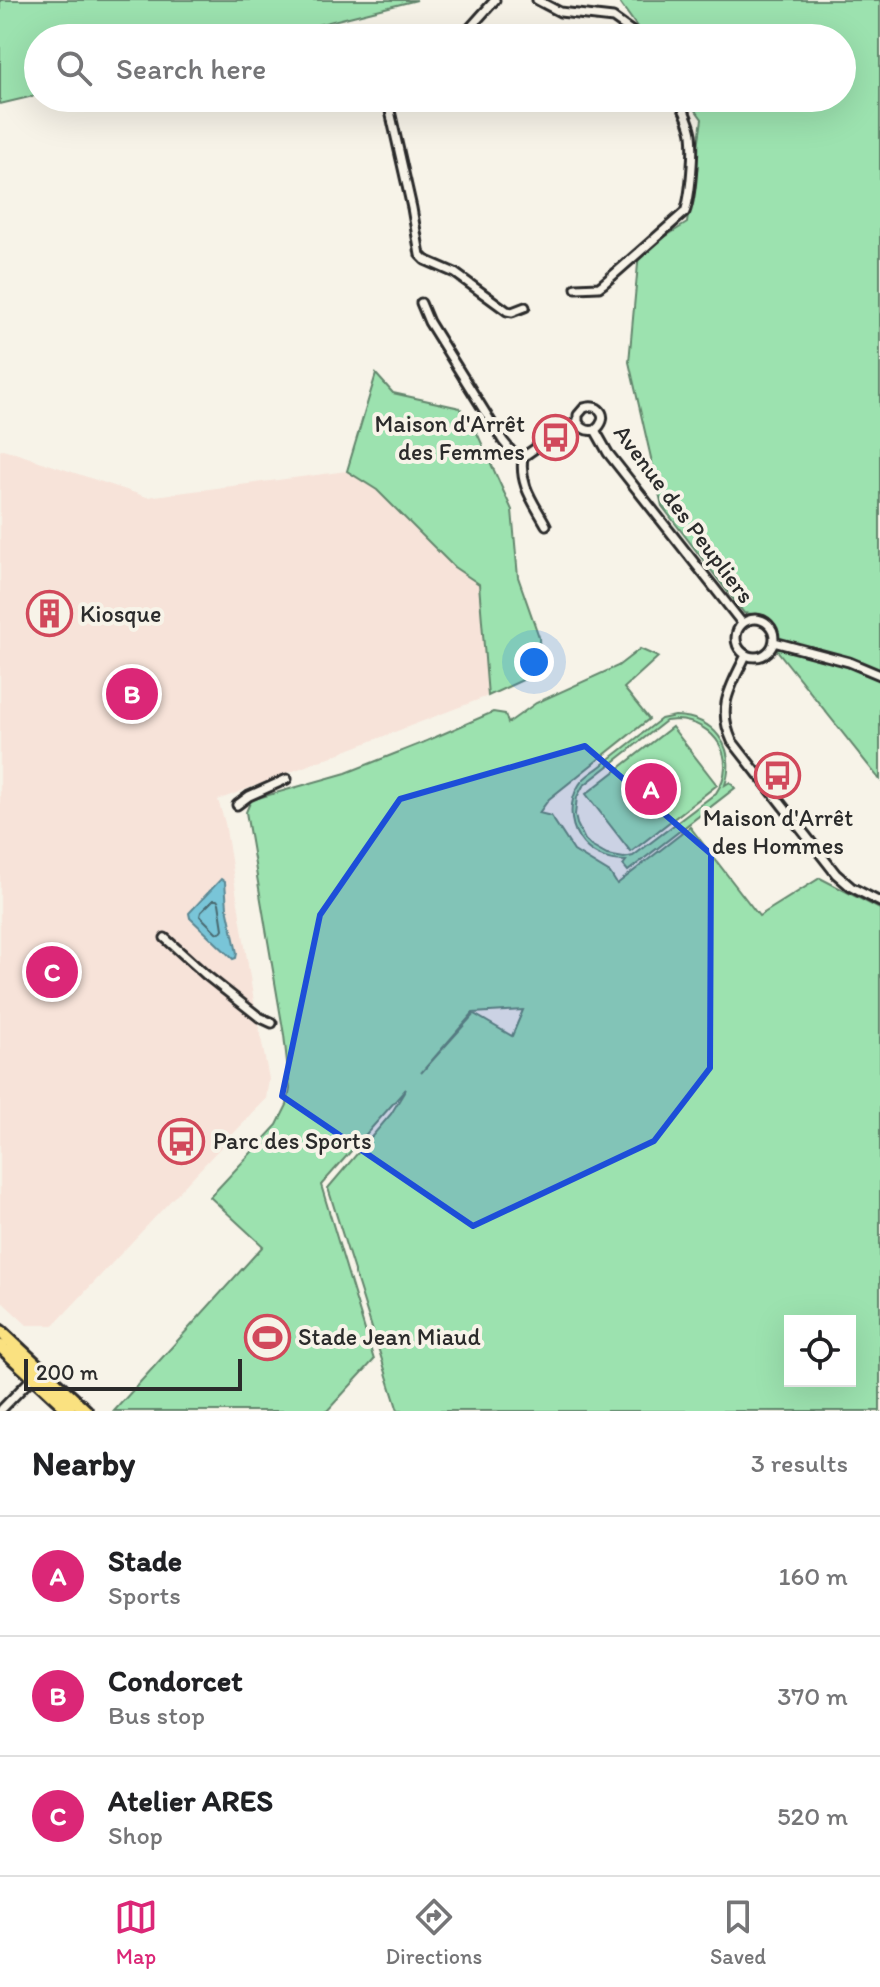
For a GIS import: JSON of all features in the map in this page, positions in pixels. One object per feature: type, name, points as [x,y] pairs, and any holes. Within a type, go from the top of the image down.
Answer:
[{"type":"main road","points":[[0,1331],[86,1411]]},
{"type":"main road","points":[[0,1346],[70,1411]]},
{"type":"street","points":[[474,24],[495,0]]},
{"type":"street","points":[[537,0],[560,12],[613,18],[621,24]]},
{"type":"street","points":[[390,112],[420,255],[455,273],[507,311],[525,307]]},
{"type":"street","points":[[576,288],[599,287],[685,212],[692,137],[684,112]]},
{"type":"street","points":[[421,303],[429,322],[503,441],[512,452],[523,457]]},
{"type":"street","points":[[593,406],[603,415],[599,428],[595,430],[583,429],[578,422],[578,415],[584,408],[593,406]]},
{"type":"street","points":[[523,457],[567,426],[578,422]]},
{"type":"street","name":"Avenue des Peupliers","points":[[595,430],[608,453],[742,623]]},
{"type":"street","points":[[523,457],[524,484],[546,525]]},
{"type":"street","points":[[755,618],[767,623],[774,635],[774,642],[769,651],[761,656],[746,655],[735,639],[737,629],[742,623],[755,618]]},
{"type":"street","points":[[774,642],[849,662],[880,675]]},
{"type":"street","points":[[746,655],[726,700],[725,720],[732,741],[836,874],[851,887],[880,902]]},
{"type":"street","points":[[237,805],[249,796],[287,779]]},
{"type":"street","points":[[165,938],[206,975],[259,1017],[272,1023]]},
{"type":"street","points":[[0,1411],[33,1377]]},
{"type":"highlighted area","points":[[585,746],[711,854],[710,1068],[654,1141],[473,1226],[282,1096],[320,915],[400,799]]},
{"type":"shaded area","points":[[3,449],[147,497],[347,471],[377,490],[454,567],[479,584],[492,688],[488,696],[218,800],[225,823],[269,1079],[266,1099],[54,1325],[27,1325],[0,1300],[0,451]]},
{"type":"green space","points":[[0,0],[417,0],[321,24],[24,24],[24,98],[0,104]]},
{"type":"green space","points":[[618,0],[880,0],[880,780],[776,649],[777,631],[766,616],[744,613],[662,506],[629,362],[639,253],[687,223],[702,119],[697,112],[856,112],[856,24],[635,24]]},
{"type":"green space","points":[[376,374],[393,393],[460,408],[478,435],[512,510],[518,577],[539,637],[540,672],[488,696],[479,584],[454,567],[377,490],[347,471]]},
{"type":"green space","points":[[640,649],[658,657],[624,688],[649,719],[549,799],[539,813],[551,816],[574,851],[610,873],[617,884],[690,827],[759,916],[820,878],[880,909],[880,1411],[398,1411],[328,1188],[391,1114],[406,1089],[321,1185],[374,1360],[327,1411],[114,1411],[263,1246],[210,1197],[277,1125],[287,1105],[290,1089],[284,1035],[246,812],[251,800],[346,773],[493,712],[505,714],[508,723],[536,703],[618,666]],"holes":[[[523,1010],[512,1036],[474,1014],[421,1073],[473,1013]]]},
{"type":"green space","points":[[675,716],[689,718],[711,728],[725,747],[728,758],[725,785],[730,782],[735,788],[628,871],[623,865],[626,861],[600,856],[588,849],[579,838],[572,818],[573,798],[587,776],[661,719]],"holes":[[[666,721],[690,722],[712,735],[724,755],[725,767],[716,793],[633,856],[607,855],[591,846],[585,840],[575,815],[577,797],[583,786]]]},
{"type":"green space","points":[[672,727],[717,785],[631,852],[586,794]]},
{"type":"water","points":[[221,879],[225,882],[237,953],[233,959],[190,918],[189,913]]},
{"type":"place","name":"Maison d'Arrêt des Femmes","points":[[556,438]]},
{"type":"place","name":"Kiosque","points":[[49,614]]},
{"type":"place","name":"Condorcet","points":[[132,694]]},
{"type":"place","name":"Maison d'Arrêt des Hommes","points":[[778,776]]},
{"type":"place","name":"Stade","points":[[651,789]]},
{"type":"place","name":"Atelier ARES","points":[[52,972]]},
{"type":"place","name":"Parc des Sports","points":[[182,1141]]},
{"type":"place","name":"Stade Jean Miaud","points":[[267,1337]]}]
